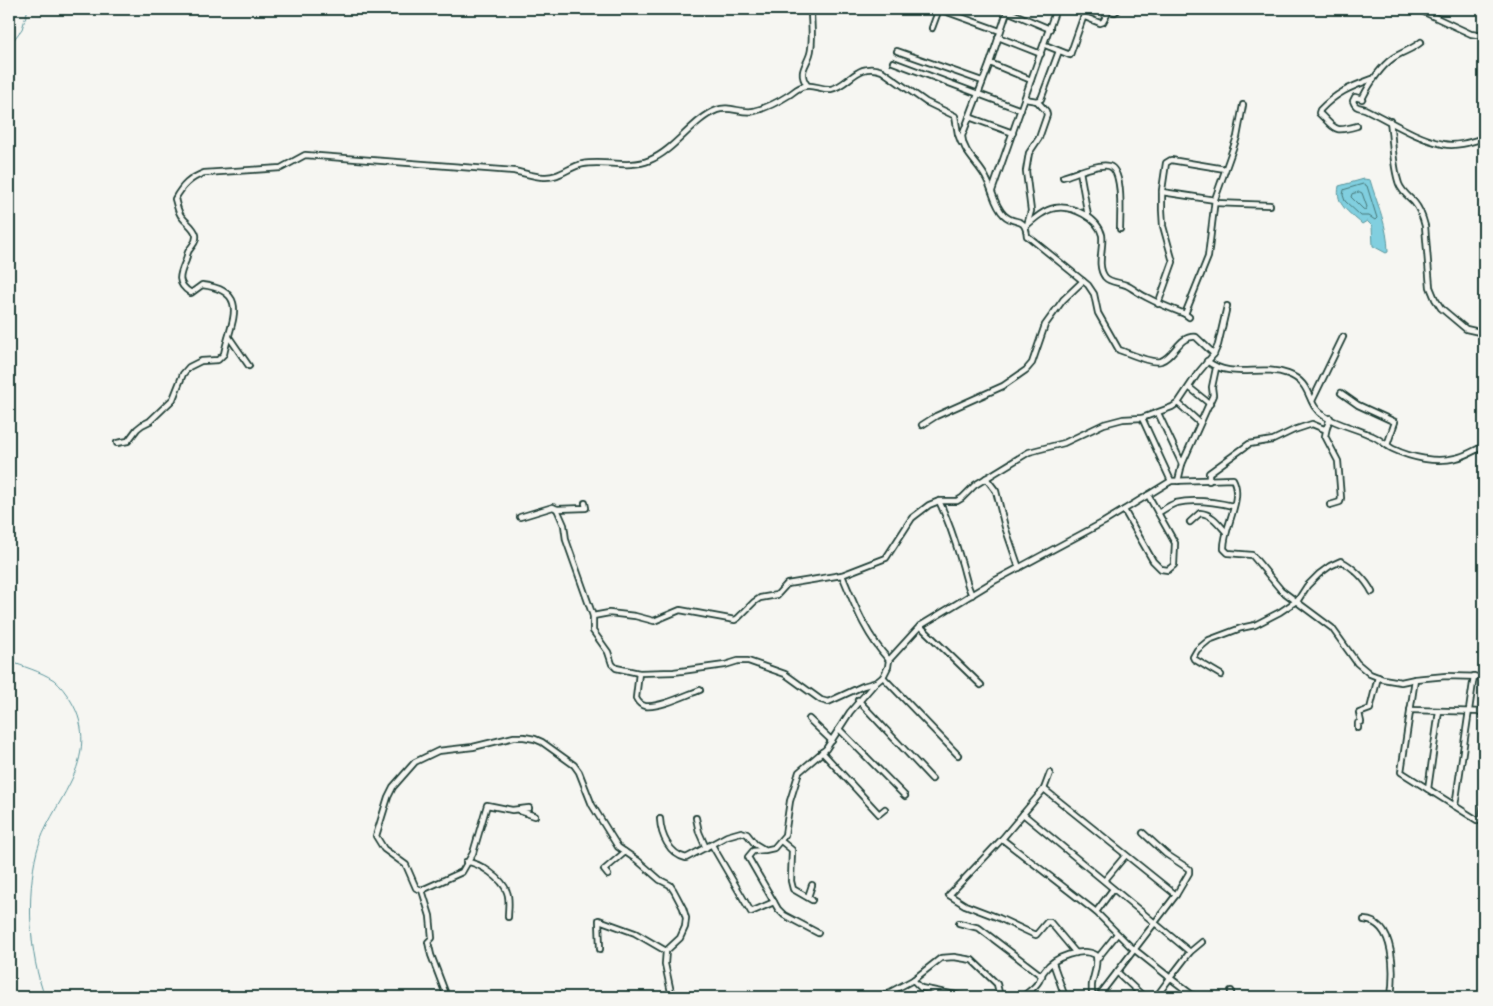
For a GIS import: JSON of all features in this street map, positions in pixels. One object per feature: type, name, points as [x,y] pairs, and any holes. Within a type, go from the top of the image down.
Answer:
[{"type":"street","points":[[807,85],[802,68],[811,50],[811,9]]},
{"type":"street","points":[[932,28],[939,9],[1000,31]]},
{"type":"street","points":[[992,191],[1056,9]]},
{"type":"street","points":[[1103,9],[1115,12],[1118,9]]},
{"type":"street","points":[[1421,9],[1470,34],[1484,36]]},
{"type":"street","points":[[962,143],[962,136],[990,63],[1007,10],[1050,30]]},
{"type":"street","points":[[1045,44],[1070,55],[1083,18],[1085,17],[1100,23],[1104,22],[1109,11]]},
{"type":"street","points":[[998,37],[1041,54]]},
{"type":"street","points":[[1421,42],[1395,57],[1373,78],[1362,99],[1355,97],[1353,100],[1354,104],[1420,137],[1444,144],[1462,144],[1484,138]]},
{"type":"street","points":[[897,51],[982,82]]},
{"type":"street","points":[[1037,101],[1042,99],[1059,51]]},
{"type":"street","points":[[893,62],[1021,110]]},
{"type":"street","points":[[990,63],[1031,80]]},
{"type":"street","points":[[117,443],[128,441],[136,429],[150,421],[173,399],[183,374],[189,367],[201,360],[218,360],[224,354],[235,315],[233,301],[227,294],[214,288],[202,285],[191,292],[184,289],[181,284],[180,274],[182,267],[188,252],[195,243],[196,236],[190,224],[181,216],[175,199],[180,189],[193,177],[204,173],[281,168],[305,155],[514,171],[545,178],[564,173],[581,164],[632,164],[650,160],[717,110],[727,108],[753,111],[775,103],[798,88],[807,85],[830,89],[836,87],[857,72],[874,68],[882,71],[926,102],[955,116],[958,134],[962,143],[986,178],[996,204],[1008,218],[1024,223],[1026,226]]},
{"type":"street","points":[[1357,126],[1341,131],[1336,129],[1319,113],[1320,110],[1332,97],[1373,78]]},
{"type":"street","points":[[1025,98],[1037,101],[1046,111],[1047,115],[1039,138],[1029,153],[1026,170],[1031,211],[1026,226],[1027,236],[1083,281],[1094,294],[1098,313],[1119,350],[1144,359],[1161,361],[1169,356],[1185,339],[1193,336],[1214,354]]},
{"type":"street","points":[[1026,226],[1036,217],[1056,208],[1064,208],[1088,216],[1098,226],[1102,235],[1101,268],[1105,277],[1113,282],[1126,285],[1158,304],[1187,316],[1208,257],[1215,202],[1237,138],[1243,105]]},
{"type":"street","points":[[969,118],[1013,133]]},
{"type":"street","points":[[1390,121],[1394,160],[1399,184],[1403,192],[1415,203],[1423,218],[1430,287],[1435,299],[1441,308],[1466,329],[1484,334]]},
{"type":"street","points":[[1158,304],[1172,262],[1164,226],[1162,192],[1166,163],[1168,161],[1225,169]]},
{"type":"street","points":[[1063,177],[1100,166],[1109,166],[1115,170],[1119,181],[1120,229]]},
{"type":"street","points":[[1080,172],[1088,216]]},
{"type":"street","points":[[1162,192],[1215,202],[1270,205]]},
{"type":"street","points":[[922,425],[936,416],[1003,386],[1026,370],[1032,363],[1045,325],[1063,300],[1083,281]]},
{"type":"street","points":[[593,616],[609,613],[654,621],[680,610],[735,620],[754,602],[760,598],[777,595],[787,584],[842,575],[886,558],[912,518],[929,505],[939,501],[956,501],[962,498],[975,485],[1029,452],[1064,443],[1110,422],[1124,418],[1142,418],[1178,404],[1207,361],[1214,354],[1218,345],[1227,306]]},
{"type":"street","points":[[1312,401],[1343,336]]},
{"type":"street","points":[[229,337],[249,366]]},
{"type":"street","points":[[1207,361],[1216,368],[1253,371],[1268,369],[1289,374],[1302,382],[1313,405],[1324,416],[1373,436],[1392,448],[1415,457],[1437,460],[1457,458],[1484,446]]},
{"type":"street","points":[[1178,481],[1182,464],[1210,404],[1216,368]]},
{"type":"street","points":[[1190,388],[1210,404]]},
{"type":"street","points":[[1341,393],[1358,405],[1395,422],[1387,445]]},
{"type":"street","points":[[1178,404],[1200,423]]},
{"type":"street","points":[[1158,413],[1182,464]]},
{"type":"street","points":[[1142,418],[1171,481]]},
{"type":"street","points":[[1330,418],[1325,436],[1338,461],[1341,498],[1340,502],[1330,505]]},
{"type":"street","points":[[1210,481],[1209,473],[1250,444],[1273,440],[1312,424],[1324,429],[1327,427]]},
{"type":"street","points":[[986,478],[996,491],[1005,527],[1019,568]]},
{"type":"street","points":[[818,933],[784,915],[774,902],[748,857],[753,852],[774,848],[785,835],[790,801],[799,772],[832,741],[858,700],[884,677],[889,660],[920,626],[1124,510],[1171,481],[1232,479],[1236,488],[1232,517],[1223,538],[1224,549],[1228,553],[1252,555],[1269,577],[1295,601],[1332,628],[1356,663],[1370,674],[1402,682],[1415,678],[1484,677]]},
{"type":"street","points":[[1124,510],[1154,561],[1161,570],[1168,570],[1174,565],[1174,543],[1148,495]]},
{"type":"street","points":[[939,501],[950,525],[966,585],[972,595]]},
{"type":"street","points":[[1158,513],[1175,504],[1194,502],[1221,503],[1233,506]]},
{"type":"street","points":[[520,517],[553,507],[558,509],[586,508],[585,503]]},
{"type":"street","points":[[558,509],[564,525],[566,540],[593,616],[593,631],[608,652],[612,664],[616,668],[639,673],[674,672],[725,665],[738,661],[748,662],[785,674],[821,700],[828,702],[863,686],[877,682]]},
{"type":"street","points":[[1190,522],[1200,513],[1206,513],[1226,532]]},
{"type":"street","points":[[1222,675],[1194,659],[1193,657],[1197,650],[1208,640],[1240,628],[1255,625],[1298,600],[1306,586],[1330,566],[1341,561],[1346,564],[1368,584],[1372,592]]},
{"type":"street","points":[[842,575],[874,644],[889,660]]},
{"type":"street","points":[[920,626],[980,685]]},
{"type":"street","points":[[639,673],[636,698],[640,704],[645,706],[668,702],[700,690]]},
{"type":"street","points":[[1455,806],[1474,676]]},
{"type":"street","points":[[884,677],[958,755]]},
{"type":"street","points":[[1358,728],[1358,723],[1361,722],[1359,713],[1370,709],[1378,677]]},
{"type":"street","points":[[1415,678],[1401,772],[1478,820],[1483,817],[1484,802]]},
{"type":"street","points":[[858,700],[932,780]]},
{"type":"street","points":[[1410,710],[1484,712]]},
{"type":"street","points":[[1428,789],[1439,711]]},
{"type":"street","points":[[809,719],[832,741]]},
{"type":"street","points":[[839,729],[906,796]]},
{"type":"street","points":[[535,816],[519,810],[487,805],[473,853],[466,862],[462,872],[422,890],[416,888],[406,865],[384,849],[376,836],[385,803],[393,787],[415,762],[438,751],[481,745],[514,737],[524,737],[542,742],[574,765],[579,772],[592,805],[618,848],[637,860],[660,880],[670,885],[683,908],[686,918],[683,933],[666,951],[665,964],[672,997]]},
{"type":"street","points":[[822,752],[879,814],[885,810]]},
{"type":"street","points":[[1050,773],[1044,789],[1002,839],[949,895],[965,905],[982,910],[1036,935],[1047,922],[1050,922],[1076,953]]},
{"type":"street","points":[[1044,789],[1125,856],[1176,895]]},
{"type":"street","points":[[519,810],[529,808]]},
{"type":"street","points":[[1023,814],[1190,952]]},
{"type":"street","points":[[696,818],[706,848]]},
{"type":"street","points":[[660,819],[663,836],[678,856],[686,858],[727,836],[741,832],[747,834],[755,844],[765,850]]},
{"type":"street","points":[[1098,997],[1155,924],[1187,879],[1189,869],[1166,854],[1144,833]]},
{"type":"street","points":[[1002,839],[1096,912],[1135,950],[1195,997]]},
{"type":"street","points":[[781,841],[792,850],[791,880],[793,889],[810,898],[812,885]]},
{"type":"street","points":[[712,845],[751,912],[774,902]]},
{"type":"street","points":[[608,876],[604,870],[624,852]]},
{"type":"street","points":[[1105,880],[1125,856]]},
{"type":"street","points":[[466,862],[472,862],[488,870],[504,886],[508,894],[508,917]]},
{"type":"street","points":[[1096,912],[1113,889]]},
{"type":"street","points":[[422,890],[430,916],[432,938],[428,942],[431,955],[447,997]]},
{"type":"street","points":[[600,949],[599,920],[636,933],[666,951]]},
{"type":"street","points":[[1364,920],[1372,921],[1380,928],[1389,944],[1393,978],[1391,997]]},
{"type":"street","points":[[959,924],[980,928],[1042,976]]},
{"type":"street","points":[[1097,959],[1117,934]]},
{"type":"street","points":[[1156,997],[1190,952],[1202,942]]},
{"type":"street","points":[[1022,997],[1032,990],[1044,970],[1052,963],[1076,953],[1093,953],[1096,955],[1097,967],[1091,989],[1093,997]]},
{"type":"street","points":[[881,997],[914,980],[941,958],[954,957],[972,960],[997,984],[1000,997]]},
{"type":"street","points":[[1052,963],[1065,997]]},
{"type":"street","points":[[1117,972],[1144,997]]},
{"type":"street","points":[[914,980],[921,988],[965,997]]},
{"type":"street","points":[[1032,990],[1034,997]]},
{"type":"street","points":[[1231,997],[1232,992]]},
{"type":"street","points":[[1428,997],[1432,995],[1439,997]]},
{"type":"water","points":[[1364,179],[1370,180],[1382,216],[1388,243],[1388,252],[1386,253],[1373,246],[1372,226],[1367,221],[1362,224],[1344,208],[1339,198],[1339,186]]},
{"type":"waterway","points":[[9,46],[22,29],[28,9]]},
{"type":"waterway","points":[[9,661],[43,674],[57,682],[71,701],[80,721],[82,742],[75,773],[43,833],[37,851],[31,886],[31,925],[35,963],[45,997]]}]
